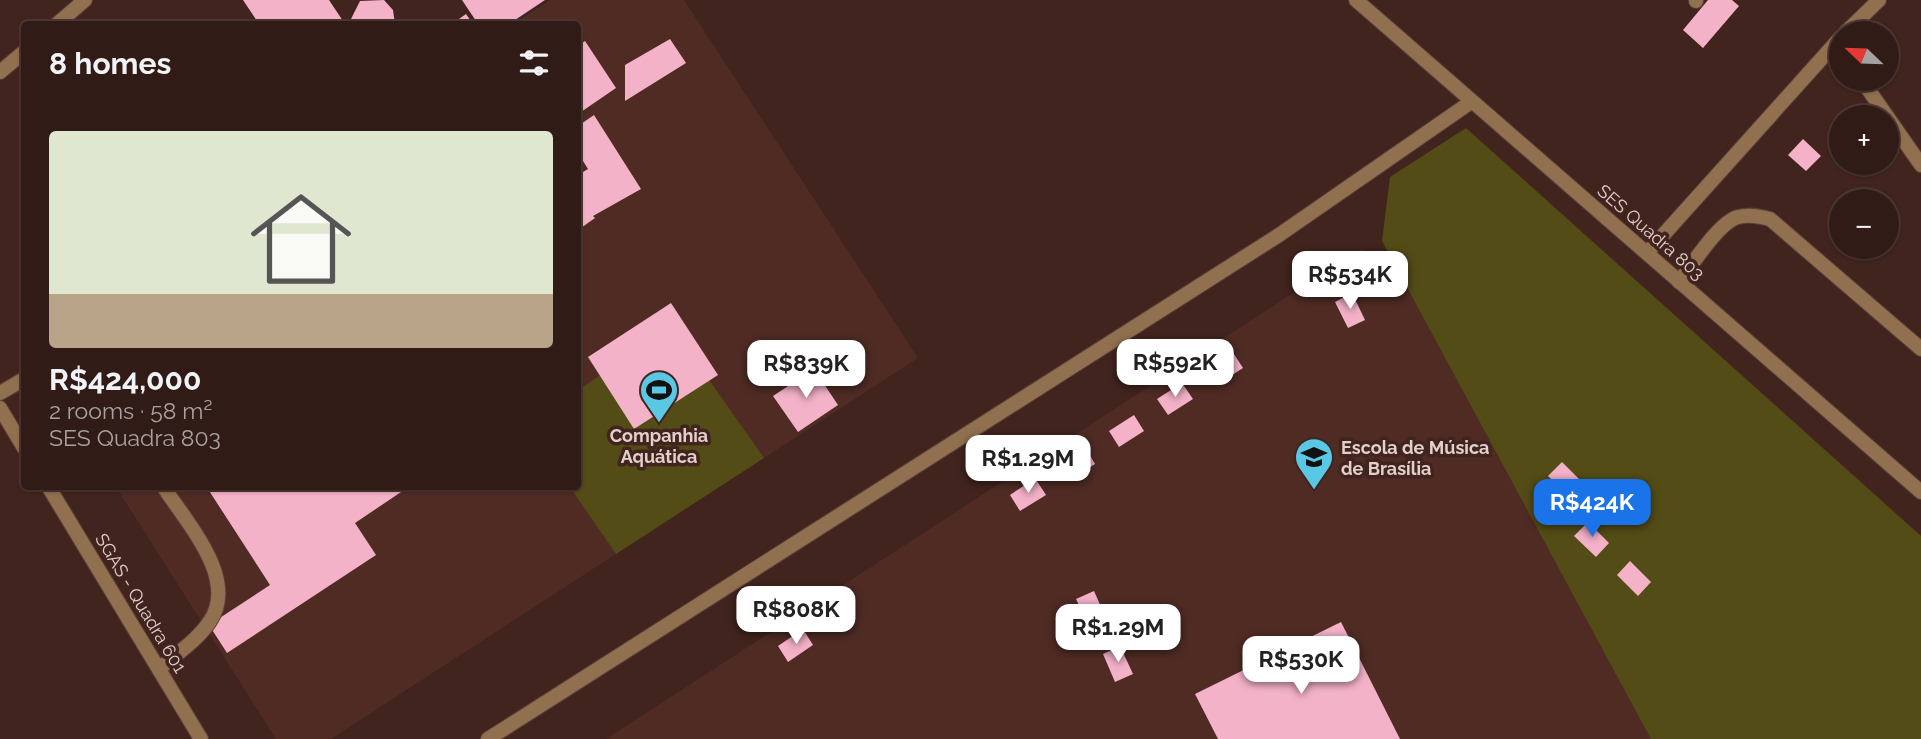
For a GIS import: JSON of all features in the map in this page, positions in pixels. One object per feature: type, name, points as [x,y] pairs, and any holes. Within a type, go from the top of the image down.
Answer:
[{"type":"street","points":[[60,21],[85,0]]},
{"type":"street","name":"SES Quadra 803","points":[[1356,0],[1921,492]]},
{"type":"street","points":[[1859,21],[1879,0]]},
{"type":"street","points":[[1647,253],[1829,53]]},
{"type":"street","points":[[0,72],[21,54]]},
{"type":"street","points":[[1869,91],[1921,164]]},
{"type":"street","points":[[488,739],[1270,241],[1471,102]]},
{"type":"street","points":[[1679,282],[1720,230],[1734,218],[1751,215],[1770,219],[1921,349]]},
{"type":"street","points":[[0,393],[21,381]]},
{"type":"street","points":[[0,408],[21,443]]},
{"type":"street","name":"SGAS - Quadra 601","points":[[50,490],[201,739]]},
{"type":"street","points":[[159,669],[210,623],[219,592],[212,564],[166,490]]},
{"type":"shaded area","points":[[550,0],[684,0],[918,358],[331,739],[276,739],[118,490],[581,490],[581,21],[518,21]]},
{"type":"shaded area","points":[[1466,128],[1921,536],[1921,739],[1651,739],[1382,241],[1390,177]]},
{"type":"shaded area","name":"Escola de Música de Brasília","points":[[1361,249],[1921,733],[1921,739],[606,739]]},
{"type":"shaded area","name":"Companhia Aquática","points":[[672,327],[764,458],[616,554],[572,490],[581,490],[581,388]]},
{"type":"building","points":[[243,0],[329,0],[343,21],[257,21]]},
{"type":"building","points":[[384,0],[393,10],[395,21],[349,21],[360,1]]},
{"type":"building","points":[[462,0],[545,0],[514,21],[476,21]]},
{"type":"building","points":[[1708,0],[1732,0],[1739,6],[1703,48],[1683,30]]},
{"type":"building","points":[[466,14],[471,21],[456,21]]},
{"type":"building","points":[[670,39],[686,63],[625,101],[625,65]]},
{"type":"building","points":[[585,41],[616,88],[581,112],[581,44]]},
{"type":"building","points":[[594,115],[641,189],[593,216],[595,218],[581,228],[581,173],[588,169],[581,158],[581,124]]},
{"type":"building","points":[[1803,139],[1821,156],[1806,171],[1788,155]]},
{"type":"building","points":[[1352,293],[1365,320],[1348,328],[1335,302]]},
{"type":"building","points":[[671,303],[718,375],[634,429],[588,357]]},
{"type":"building","points":[[1232,351],[1243,368],[1218,384],[1208,368]]},
{"type":"building","points":[[814,369],[838,405],[798,432],[773,396]]},
{"type":"building","points":[[1182,383],[1193,399],[1168,415],[1157,399]]},
{"type":"building","points":[[1134,415],[1144,431],[1119,447],[1109,431]]},
{"type":"building","points":[[1085,447],[1095,464],[1070,480],[1060,463]]},
{"type":"building","points":[[1562,462],[1583,483],[1570,497],[1548,476]]},
{"type":"building","points":[[1035,478],[1046,495],[1020,511],[1010,495]]},
{"type":"building","points":[[209,490],[404,490],[355,523],[376,555],[227,653],[209,625],[270,585]]},
{"type":"building","points":[[1588,522],[1609,543],[1596,557],[1574,536]]},
{"type":"building","points":[[1630,561],[1651,582],[1638,596],[1617,575]]},
{"type":"building","points":[[1094,591],[1106,618],[1089,626],[1076,599]]},
{"type":"building","points":[[1341,622],[1400,739],[1218,739],[1195,694]]},
{"type":"building","points":[[803,629],[813,645],[788,662],[778,646]]},
{"type":"building","points":[[1120,646],[1133,674],[1115,682],[1103,654]]},
{"type":"place","name":"Companhia Aquática","points":[[659,424]]},
{"type":"place","name":"Escola de Música de Brasília","points":[[1314,491]]}]
